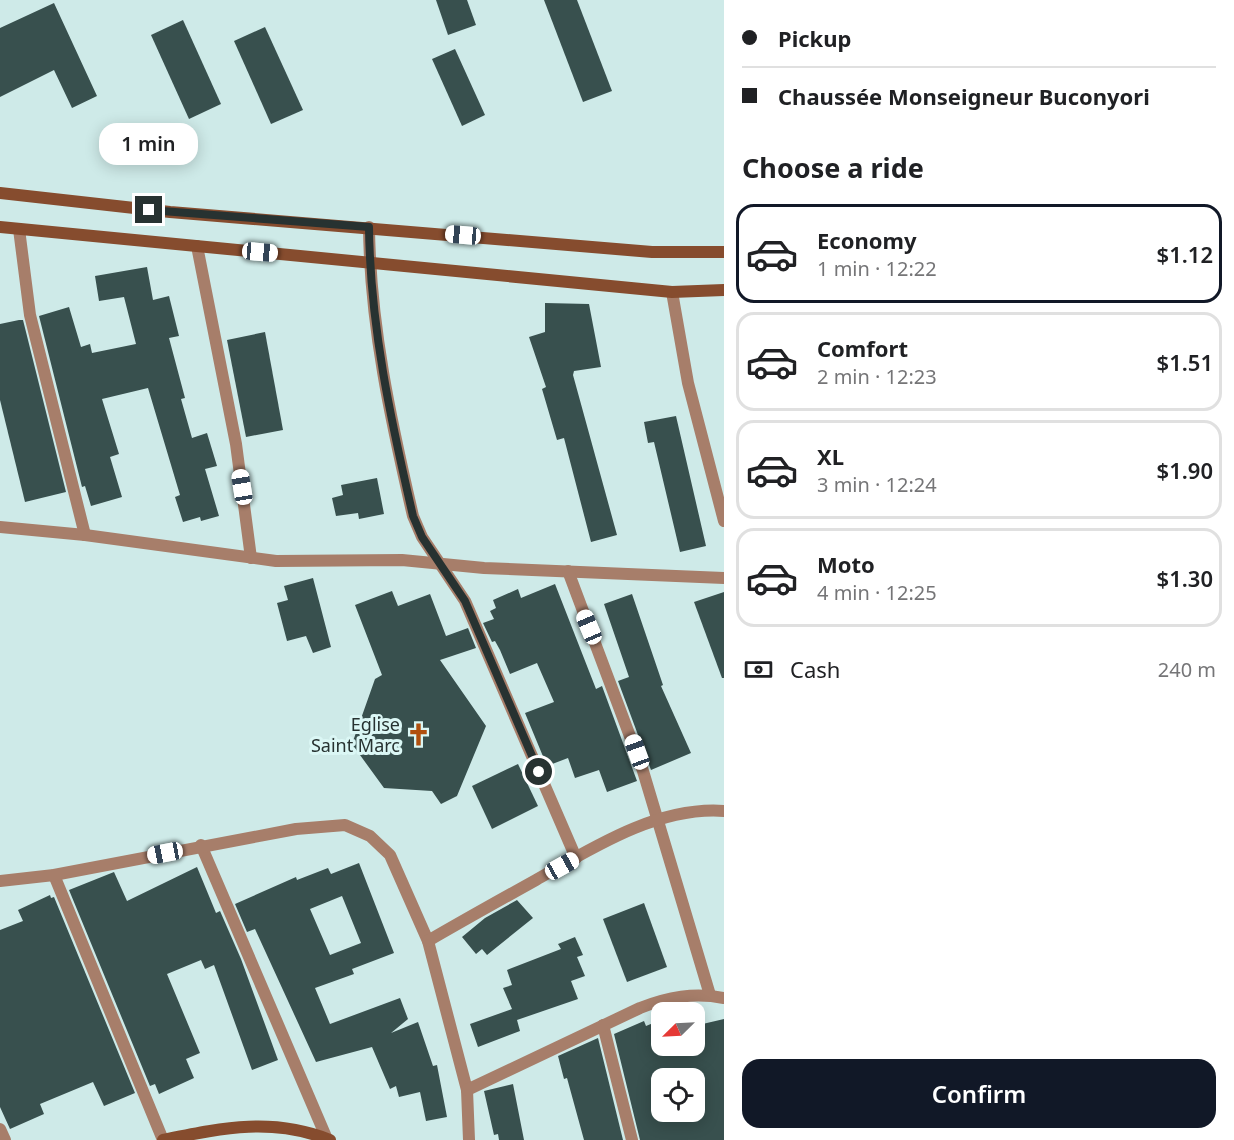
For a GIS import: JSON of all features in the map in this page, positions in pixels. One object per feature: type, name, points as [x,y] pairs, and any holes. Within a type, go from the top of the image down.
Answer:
[{"type":"street","points":[[0,193],[181,213],[652,252],[724,252]]},
{"type":"street","points":[[0,227],[672,292],[724,290]]},
{"type":"street","points":[[369,227],[370,263],[379,350],[408,493],[422,537],[465,601],[576,858]]},
{"type":"street","points":[[19,229],[30,315],[85,535]]},
{"type":"street","points":[[197,246],[236,444],[251,558]]},
{"type":"street","points":[[672,292],[688,383],[724,521]]},
{"type":"street","points":[[0,527],[85,535],[251,558],[312,561],[402,560],[724,578]]},
{"type":"street","points":[[568,571],[623,714],[659,820],[710,995]]},
{"type":"street","points":[[428,941],[576,858],[659,820],[694,810],[724,811]]},
{"type":"street","points":[[0,881],[54,875],[296,828],[345,825],[370,836],[390,855],[428,941],[467,1090],[469,1140]]},
{"type":"street","points":[[201,845],[329,1139]]},
{"type":"street","points":[[54,875],[163,1140],[189,1138],[252,1125],[280,1126],[329,1139]]},
{"type":"street","points":[[467,1090],[603,1025],[669,997],[710,995],[724,998]]},
{"type":"street","points":[[603,1025],[632,1140]]},
{"type":"street","points":[[0,1129],[4,1140]]},
{"type":"building","points":[[436,0],[467,0],[476,25],[448,35]]},
{"type":"building","points":[[544,0],[577,0],[612,91],[583,102]]},
{"type":"building","points":[[54,3],[97,96],[72,108],[54,70],[0,97],[0,28]]},
{"type":"building","points":[[183,20],[221,104],[189,119],[151,35]]},
{"type":"building","points":[[265,27],[303,110],[271,124],[234,41]]},
{"type":"building","points":[[455,49],[485,115],[462,126],[432,59]]},
{"type":"building","points":[[147,267],[153,300],[169,296],[179,336],[169,338],[185,398],[181,399],[192,438],[207,433],[217,466],[205,469],[219,516],[201,521],[200,517],[183,522],[175,497],[180,495],[148,388],[102,399],[119,454],[110,457],[122,497],[91,506],[85,486],[82,487],[39,316],[69,307],[81,347],[90,344],[92,353],[136,344],[124,297],[99,301],[95,276]]},
{"type":"building","points":[[545,303],[589,304],[601,367],[574,371],[573,375],[617,535],[591,542],[564,438],[557,440],[542,389],[546,387],[529,337],[545,332]]},
{"type":"building","points":[[23,320],[66,492],[25,502],[0,400],[0,324]]},
{"type":"building","points":[[265,332],[283,430],[246,437],[227,340]]},
{"type":"building","points":[[676,416],[706,546],[680,552],[654,442],[648,443],[644,422]]},
{"type":"building","points":[[377,478],[384,514],[359,519],[358,513],[336,516],[332,498],[343,495],[341,485]]},
{"type":"building","points":[[313,578],[331,647],[313,653],[306,636],[287,641],[277,603],[288,600],[284,586]]},
{"type":"building","points":[[555,584],[596,689],[602,686],[637,781],[607,792],[599,770],[575,778],[568,758],[547,766],[525,713],[554,702],[537,663],[510,674],[500,650],[495,641],[492,642],[483,623],[494,619],[490,611],[496,608],[493,600],[518,589],[521,598]]},
{"type":"building","points":[[392,591],[398,606],[430,594],[446,636],[468,628],[476,648],[440,660],[486,726],[457,796],[441,804],[432,791],[384,788],[352,744],[375,679],[382,675],[355,605]]},
{"type":"building","points":[[724,592],[724,678],[722,678],[694,602]]},
{"type":"building","points":[[632,594],[663,685],[661,686],[691,753],[651,770],[618,681],[629,677],[604,604]]},
{"type":"building","points":[[518,764],[538,806],[492,829],[472,786]]},
{"type":"building","points":[[359,863],[394,953],[352,969],[354,974],[315,988],[330,1024],[400,998],[408,1019],[391,1033],[418,1022],[433,1066],[437,1065],[447,1117],[426,1121],[420,1092],[399,1097],[396,1086],[390,1089],[372,1047],[316,1062],[255,929],[247,932],[235,904],[296,877],[297,880],[328,868],[331,874]],"holes":[[[342,896],[361,943],[330,955],[310,909]]]},
{"type":"building","points":[[197,867],[216,913],[220,911],[241,959],[278,1060],[252,1070],[214,965],[205,969],[201,960],[167,974],[200,1053],[186,1059],[194,1078],[159,1094],[155,1084],[150,1086],[69,890],[114,872],[127,901]]},
{"type":"building","points":[[50,895],[51,898],[54,897],[135,1093],[104,1106],[93,1082],[40,1104],[44,1114],[10,1129],[0,1107],[0,930],[23,921],[18,910]]},
{"type":"building","points":[[517,900],[533,918],[487,955],[482,949],[476,954],[462,937],[485,918]]},
{"type":"building","points":[[644,903],[667,967],[627,982],[603,919]]},
{"type":"building","points":[[575,937],[583,955],[577,957],[585,976],[571,981],[578,999],[517,1020],[520,1031],[478,1047],[470,1024],[512,1009],[503,988],[512,985],[507,970],[561,949],[558,944]]},
{"type":"building","points":[[724,1019],[724,1140],[640,1140],[614,1034],[644,1021],[646,1026],[651,1024],[651,1056],[705,1056],[705,1023]]},
{"type":"building","points":[[598,1038],[623,1140],[584,1140],[567,1078],[564,1079],[558,1056]]},
{"type":"building","points":[[513,1084],[524,1140],[499,1140],[498,1134],[494,1135],[484,1091]]},
{"type":"place","name":"Eglise Saint Marc","points":[[418,734]]},
{"type":"route","points":[[149,210],[369,227],[370,263],[379,350],[413,516],[422,537],[465,601],[539,772]]}]
